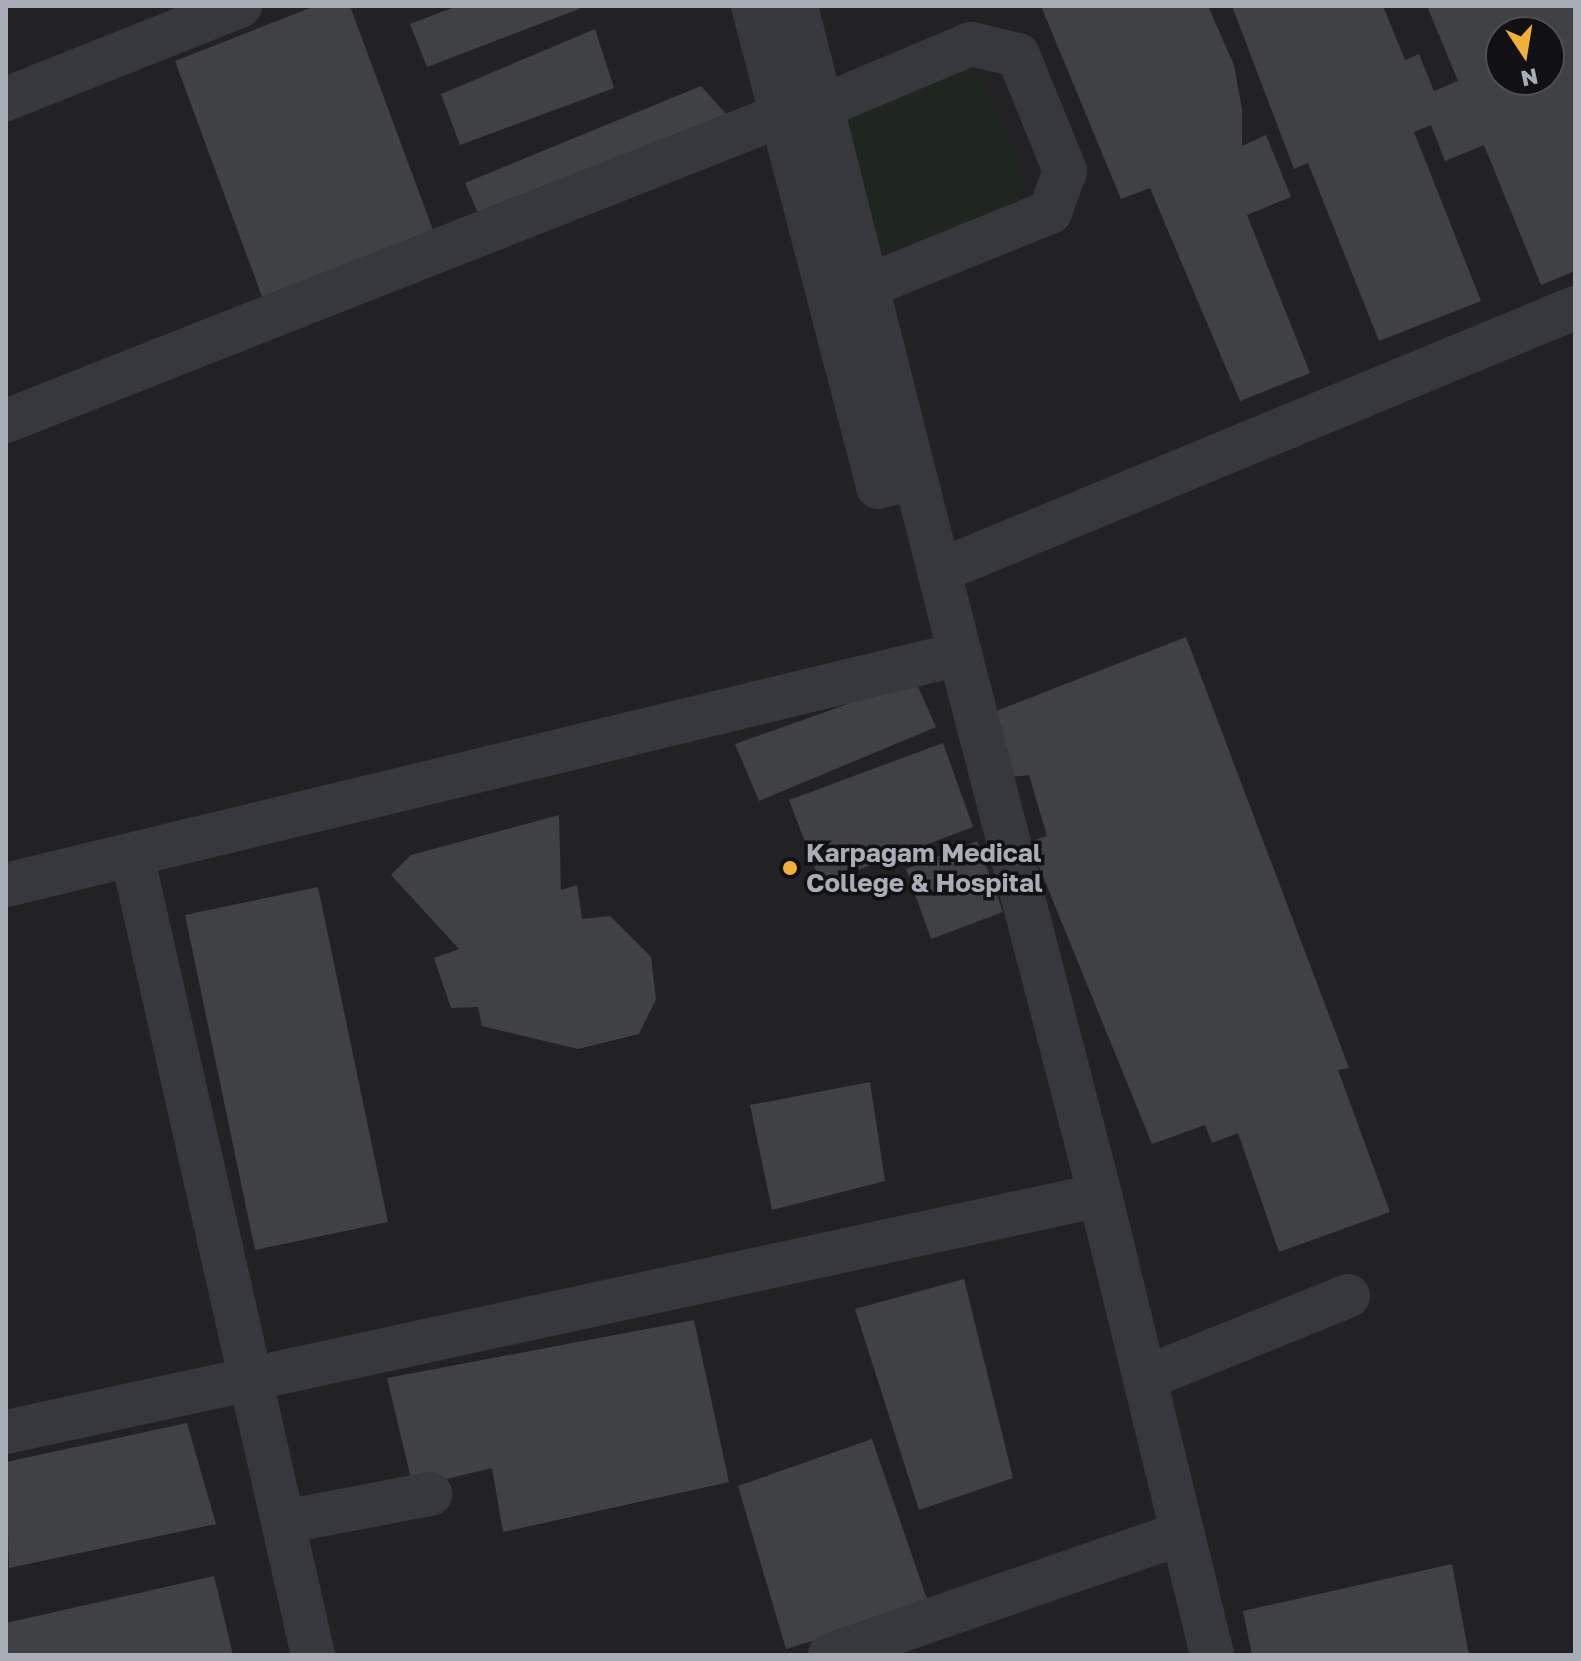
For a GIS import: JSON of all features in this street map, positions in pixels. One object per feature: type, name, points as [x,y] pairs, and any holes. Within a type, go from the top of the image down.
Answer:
[{"type":"street","points":[[6,99],[240,6]]},
{"type":"street","points":[[753,6],[802,111],[868,286],[1100,1195],[1212,1655]]},
{"type":"street","points":[[796,6],[802,111],[878,487],[915,478]]},
{"type":"street","points":[[6,421],[971,44],[1018,55],[1065,171],[1050,212],[868,286]]},
{"type":"street","points":[[939,571],[1575,308]]},
{"type":"street","points":[[6,885],[960,654]]},
{"type":"street","points":[[132,855],[313,1655]]},
{"type":"street","points":[[6,1432],[251,1382],[1100,1195]]},
{"type":"street","points":[[1145,1378],[1348,1296]]},
{"type":"street","points":[[283,1522],[430,1494]]},
{"type":"street","points":[[830,1655],[1183,1533]]},
{"type":"shaded area","name":"Karpagam Medical College & Hospital","points":[[6,6],[1575,6],[1575,1655],[6,1655]]},
{"type":"shaded area","points":[[957,65],[982,73],[1026,186],[1013,207],[895,249],[877,242],[844,112]]},
{"type":"building","points":[[315,6],[350,6],[433,230],[264,302],[175,61]]},
{"type":"building","points":[[457,6],[578,6],[579,9],[427,67],[410,24]]},
{"type":"building","points":[[1041,6],[1208,6],[1234,65],[1242,109],[1242,146],[1266,135],[1291,197],[1247,215],[1310,373],[1240,401],[1150,188],[1121,199]]},
{"type":"building","points":[[1232,6],[1383,6],[1405,60],[1419,54],[1434,91],[1458,81],[1427,6],[1575,6],[1575,271],[1541,285],[1484,145],[1445,161],[1431,125],[1414,132],[1481,301],[1379,341],[1308,163],[1294,169]]},
{"type":"building","points":[[595,29],[614,88],[460,145],[441,94]]},
{"type":"building","points":[[701,86],[735,124],[481,220],[465,183]]},
{"type":"building","points":[[1186,637],[1349,1068],[1338,1070],[1390,1212],[1279,1252],[1238,1133],[1212,1143],[1205,1125],[1152,1144],[1029,842],[1047,836],[1029,775],[1011,777],[996,711]]},
{"type":"building","points":[[915,680],[936,727],[759,801],[735,744]]},
{"type":"building","points":[[943,743],[973,827],[821,884],[789,800]]},
{"type":"building","points":[[559,815],[561,890],[577,885],[582,919],[610,916],[651,957],[656,999],[639,1034],[578,1049],[482,1026],[478,1007],[451,1008],[434,958],[459,949],[391,875],[411,855]]},
{"type":"building","points":[[977,841],[1003,912],[931,939],[906,869]]},
{"type":"building","points":[[318,887],[388,1222],[255,1250],[185,915]]},
{"type":"building","points":[[870,1082],[885,1181],[772,1210],[750,1105]]},
{"type":"building","points":[[964,1279],[1013,1478],[919,1510],[855,1309]]},
{"type":"building","points":[[694,1320],[729,1482],[503,1532],[492,1468],[413,1487],[387,1378]]},
{"type":"building","points":[[187,1423],[216,1524],[9,1568],[6,1462]]},
{"type":"building","points":[[872,1439],[929,1605],[786,1649],[738,1486]]},
{"type":"building","points":[[1452,1564],[1469,1655],[1252,1655],[1243,1611]]},
{"type":"building","points":[[214,1576],[233,1655],[6,1655],[6,1623]]},
{"type":"place","name":"Karpagam Medical College & Hospital","points":[[790,868]]}]
